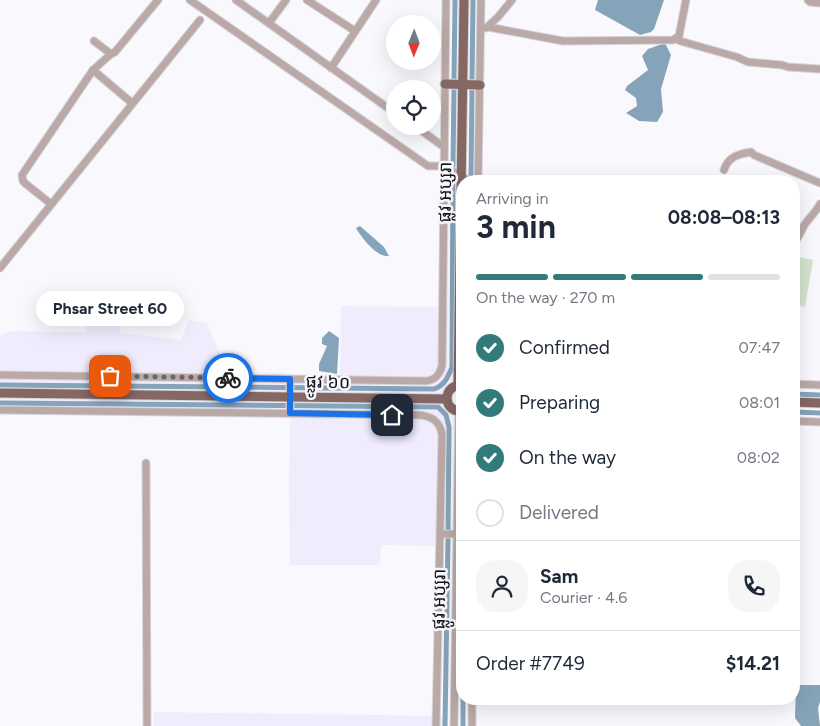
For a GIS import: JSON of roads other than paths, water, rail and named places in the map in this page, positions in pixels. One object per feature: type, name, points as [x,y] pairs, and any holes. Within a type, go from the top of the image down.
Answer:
[{"type":"main road","name":"ផ្លូវ អប្សរា","points":[[461,175],[464,0]]},
{"type":"main road","points":[[445,84],[480,85]]},
{"type":"main road","points":[[456,387],[448,391],[446,399],[450,407],[456,409]]},
{"type":"main road","name":"ផ្លូវ ៦០","points":[[0,393],[446,399]]},
{"type":"main road","points":[[800,402],[820,403]]},
{"type":"street","points":[[51,204],[23,181],[22,175],[93,70],[119,48],[158,0]]},
{"type":"street","points":[[190,0],[428,166],[444,166],[459,175]]},
{"type":"street","points":[[236,0],[386,107]]},
{"type":"street","points":[[269,23],[286,0]]},
{"type":"street","points":[[307,0],[355,31]]},
{"type":"street","points":[[331,68],[376,0]]},
{"type":"street","points":[[0,375],[290,381],[432,380],[440,372],[446,0]]},
{"type":"street","points":[[478,175],[480,85],[485,28],[481,0]]},
{"type":"street","points":[[485,28],[512,0]]},
{"type":"street","points":[[677,39],[686,0]]},
{"type":"street","points":[[808,0],[820,3]]},
{"type":"street","points":[[0,268],[200,20]]},
{"type":"street","points":[[485,28],[563,41],[677,39],[748,62],[820,69]]},
{"type":"street","points":[[94,41],[111,54]]},
{"type":"street","points":[[93,70],[132,103]]},
{"type":"street","points":[[427,135],[444,147]]},
{"type":"street","points":[[724,170],[726,163],[732,157],[751,152],[754,155],[820,183]]},
{"type":"street","points":[[800,235],[806,223],[816,213],[820,204]]},
{"type":"street","points":[[290,381],[290,412]]},
{"type":"street","points":[[800,384],[820,385]]},
{"type":"street","points":[[0,410],[290,412],[420,415],[435,419],[440,426],[442,434],[436,726]]},
{"type":"street","points":[[800,421],[820,422]]},
{"type":"street","points":[[146,463],[147,726]]},
{"type":"street","points":[[441,534],[456,534]]},
{"type":"street","name":"ផ្លូវ អប្សរា","points":[[454,726],[456,649]]},
{"type":"street","points":[[472,705],[472,726]]},
{"type":"water","points":[[598,0],[664,0],[654,29],[651,32],[640,35],[595,10]]},
{"type":"water","points":[[665,43],[671,55],[661,89],[663,112],[657,122],[639,121],[626,113],[637,106],[636,98],[625,90],[627,86],[648,70],[642,56],[648,49]]},
{"type":"water","points":[[360,226],[384,247],[389,256],[379,254],[370,246],[356,228]]},
{"type":"water","points":[[329,331],[339,338],[337,374],[319,371],[319,364],[327,346],[322,344],[322,338]]},
{"type":"water","points":[[800,685],[820,685],[818,708],[820,726],[801,726],[795,718],[795,705],[800,705]]},
{"type":"waterway","points":[[454,80],[455,0]]},
{"type":"waterway","points":[[472,81],[473,0]]},
{"type":"waterway","points":[[453,166],[454,89]]},
{"type":"waterway","points":[[471,175],[472,89]]},
{"type":"waterway","points":[[0,385],[434,389],[446,380],[452,367],[453,176]]},
{"type":"waterway","points":[[800,394],[820,395]]},
{"type":"waterway","points":[[0,403],[438,407],[446,415],[449,427],[448,530]]},
{"type":"waterway","points":[[800,412],[820,413]]},
{"type":"waterway","points":[[445,726],[448,538]]},
{"type":"waterway","points":[[463,705],[463,726]]},
{"type":"place","name":"Phsar Street 60","points":[[110,376]]}]
